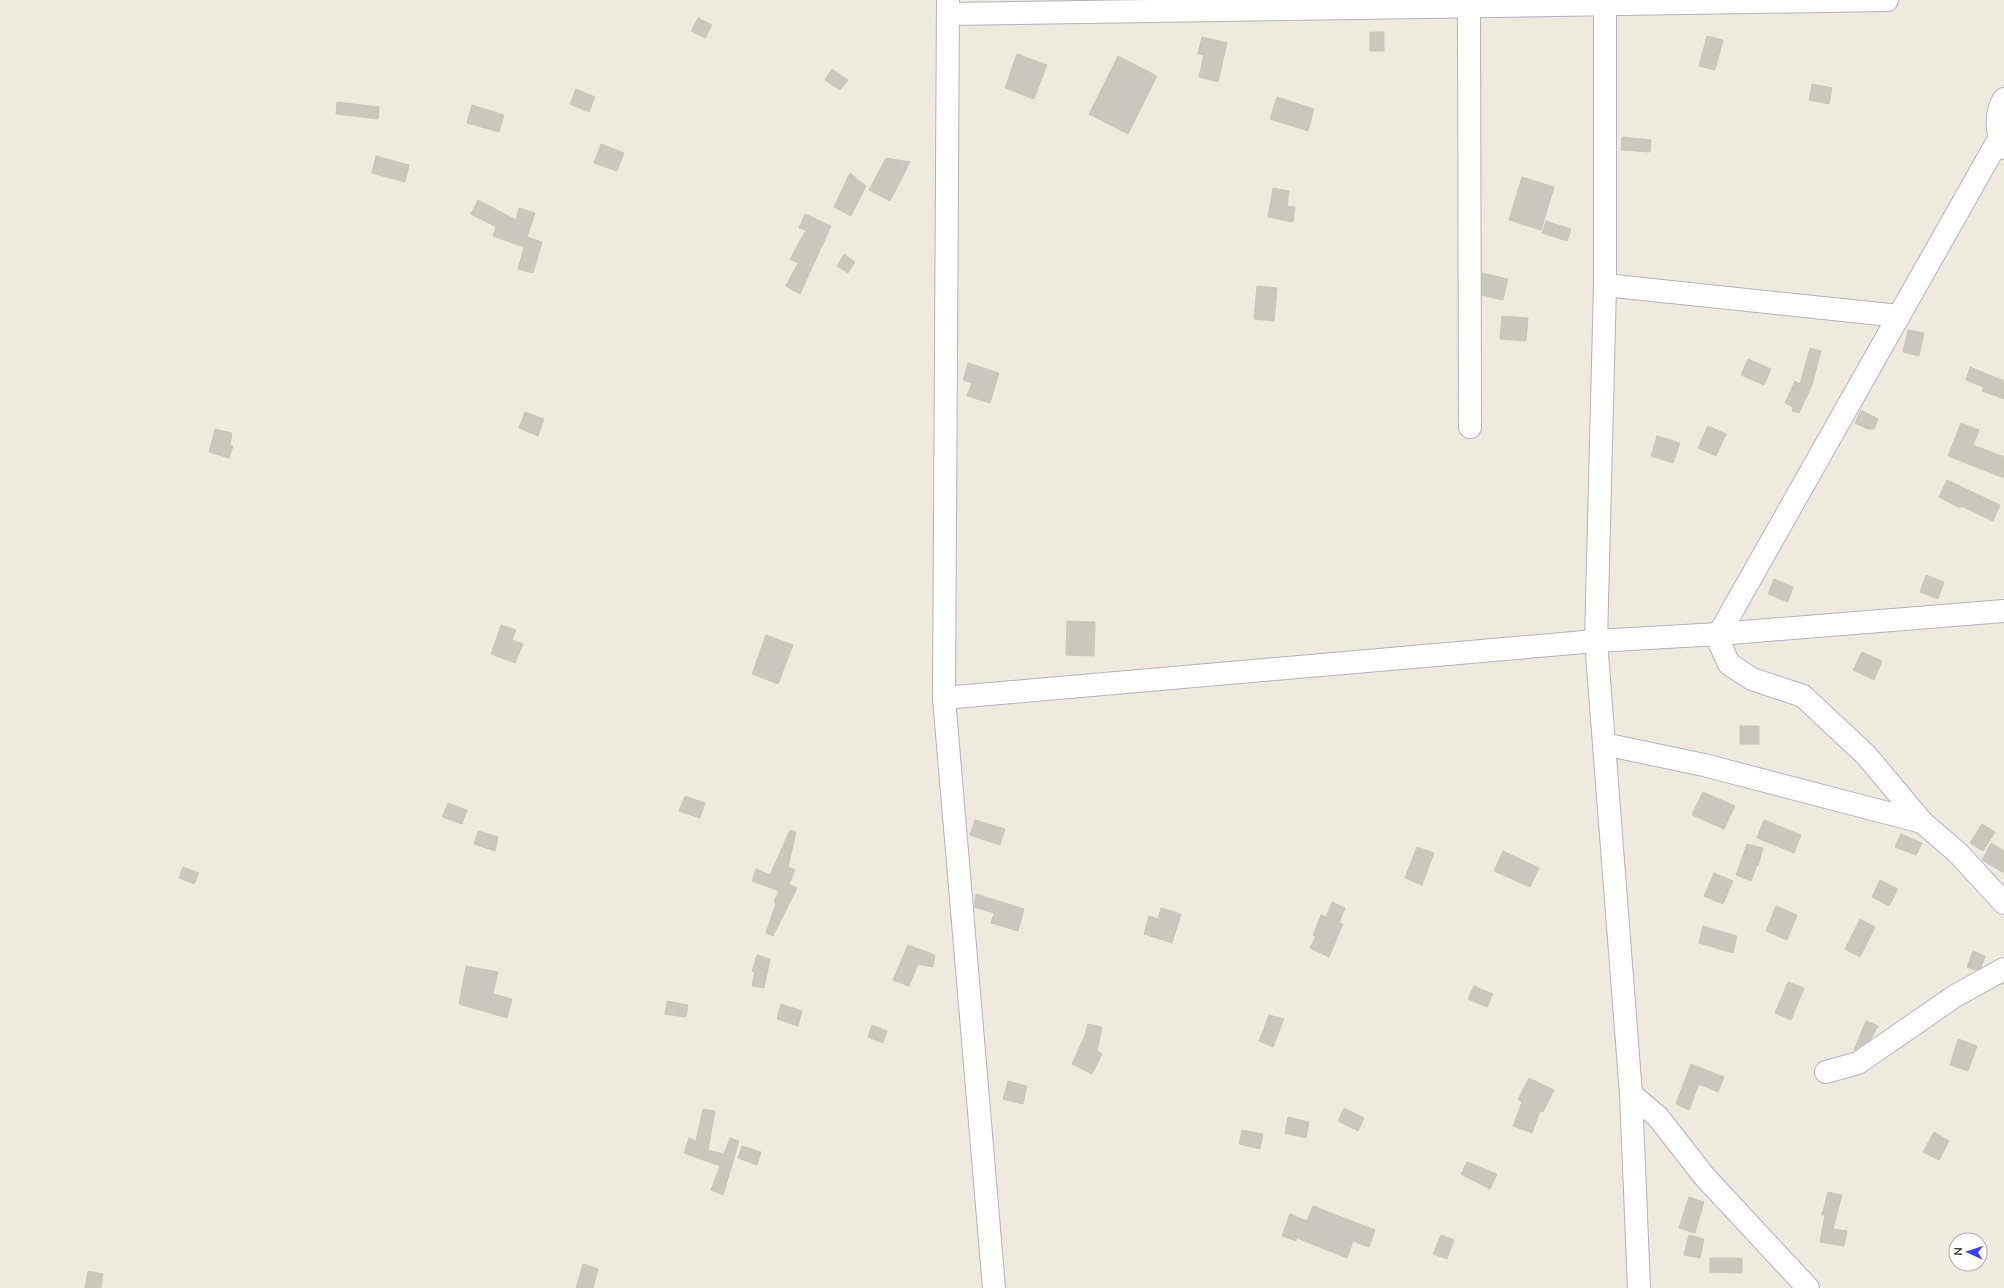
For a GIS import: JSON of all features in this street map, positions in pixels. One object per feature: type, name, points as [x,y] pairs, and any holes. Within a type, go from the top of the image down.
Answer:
[{"type":"street","points":[[994,1288],[944,698],[948,7],[1271,5],[1469,6],[1605,2],[1887,0]]},
{"type":"street","points":[[1605,2],[1605,285],[1596,642],[1631,1094],[1639,1288]]},
{"type":"street","points":[[1469,6],[1470,427]]},
{"type":"street","points":[[2004,99],[1999,107],[2001,143],[1899,316],[1719,634],[1720,644],[1729,664],[1752,678],[1803,696],[1866,755],[1922,822],[1958,853],[2004,903]]},
{"type":"street","points":[[1605,285],[1899,316]]},
{"type":"street","points":[[944,698],[1596,642],[1719,634],[2004,611]]},
{"type":"street","points":[[1604,744],[1704,765],[1922,822]]},
{"type":"street","points":[[1826,1072],[1858,1063],[1954,996],[2004,969]]},
{"type":"street","points":[[1631,1094],[1658,1117],[1704,1176],[1808,1288]]},
{"type":"building","points":[[698,18],[712,25],[705,38],[691,31]]},
{"type":"building","points":[[1370,32],[1384,32],[1384,51],[1370,51]]},
{"type":"building","points":[[1707,36],[1723,40],[1715,70],[1699,66]]},
{"type":"building","points":[[1202,37],[1227,43],[1218,82],[1199,77],[1204,55],[1198,54]]},
{"type":"building","points":[[1017,54],[1047,65],[1034,99],[1005,88]]},
{"type":"building","points":[[1118,56],[1157,76],[1128,134],[1089,114]]},
{"type":"building","points":[[832,69],[848,80],[840,90],[825,80]]},
{"type":"building","points":[[1812,84],[1832,88],[1829,104],[1809,100]]},
{"type":"building","points":[[576,89],[595,97],[589,112],[570,104]]},
{"type":"building","points":[[1277,97],[1314,109],[1308,131],[1270,119]]},
{"type":"building","points":[[337,102],[379,107],[378,119],[336,114]]},
{"type":"building","points":[[472,105],[504,115],[499,132],[467,123]]},
{"type":"building","points":[[1622,137],[1651,140],[1650,152],[1621,150]]},
{"type":"building","points":[[601,144],[624,153],[617,171],[594,163]]},
{"type":"building","points":[[376,156],[409,165],[405,182],[372,173]]},
{"type":"building","points":[[886,158],[910,162],[890,201],[869,190]]},
{"type":"building","points":[[850,173],[866,186],[851,216],[834,207]]},
{"type":"building","points":[[1522,177],[1554,187],[1541,230],[1509,220]]},
{"type":"building","points":[[1273,188],[1289,191],[1287,206],[1295,207],[1293,222],[1268,217]]},
{"type":"building","points":[[478,200],[516,220],[519,208],[535,213],[527,237],[542,242],[533,273],[518,269],[526,241],[524,247],[493,236],[496,227],[471,214]]},
{"type":"building","points":[[805,214],[831,226],[800,294],[786,286],[798,263],[790,259],[806,230],[799,228]]},
{"type":"building","points":[[1546,221],[1571,229],[1567,241],[1542,233]]},
{"type":"building","points":[[844,254],[855,262],[848,273],[837,266]]},
{"type":"building","points":[[1482,273],[1508,279],[1503,300],[1482,295]]},
{"type":"building","points":[[1257,286],[1277,288],[1274,321],[1254,319]]},
{"type":"building","points":[[1502,316],[1528,318],[1526,341],[1500,339]]},
{"type":"building","points":[[1908,330],[1924,333],[1919,356],[1903,352]]},
{"type":"building","points":[[1810,348],[1821,351],[1812,385],[1799,413],[1792,411],[1793,407],[1785,403],[1795,381],[1800,384]]},
{"type":"building","points":[[1748,359],[1771,369],[1764,385],[1741,375]]},
{"type":"building","points":[[968,363],[999,373],[990,403],[967,396],[972,383],[963,380]]},
{"type":"building","points":[[1970,367],[2004,381],[2004,399],[1982,391],[1984,387],[1966,380]]},
{"type":"building","points":[[1861,410],[1878,419],[1874,429],[1868,429],[1855,423]]},
{"type":"building","points":[[525,412],[544,419],[538,436],[519,428]]},
{"type":"building","points":[[1961,423],[1979,430],[1973,445],[2004,457],[2004,478],[1948,456]]},
{"type":"building","points":[[1708,426],[1726,434],[1716,456],[1698,448]]},
{"type":"building","points":[[215,429],[232,433],[230,445],[233,446],[229,458],[209,452]]},
{"type":"building","points":[[1657,436],[1680,443],[1673,463],[1651,456]]},
{"type":"building","points":[[1947,480],[2000,505],[1993,521],[1961,506],[1960,508],[1939,497]]},
{"type":"building","points":[[1926,575],[1944,582],[1938,599],[1920,592]]},
{"type":"building","points":[[1774,579],[1793,587],[1788,602],[1768,594]]},
{"type":"building","points":[[1067,621],[1095,622],[1094,656],[1066,655]]},
{"type":"building","points":[[501,625],[516,630],[512,640],[523,644],[515,663],[491,654]]},
{"type":"building","points":[[766,635],[793,645],[778,684],[752,674]]},
{"type":"building","points":[[1862,652],[1882,661],[1874,680],[1853,670]]},
{"type":"building","points":[[1740,726],[1759,726],[1759,744],[1740,744]]},
{"type":"building","points":[[1703,792],[1735,806],[1724,829],[1692,815]]},
{"type":"building","points":[[685,796],[705,803],[700,818],[679,811]]},
{"type":"building","points":[[448,803],[467,810],[462,824],[442,817]]},
{"type":"building","points":[[975,820],[1005,829],[1000,845],[970,835]]},
{"type":"building","points":[[1764,820],[1801,835],[1794,853],[1757,838]]},
{"type":"building","points":[[1982,824],[1995,832],[1983,851],[1970,843]]},
{"type":"building","points":[[790,830],[796,832],[788,867],[795,870],[789,884],[797,888],[773,936],[766,933],[776,903],[774,901],[779,891],[752,881],[756,869],[770,875]]},
{"type":"building","points":[[478,831],[498,837],[495,851],[474,844]]},
{"type":"building","points":[[1901,834],[1922,843],[1916,855],[1895,847]]},
{"type":"building","points":[[1991,843],[2004,851],[2004,873],[1982,860]]},
{"type":"building","points":[[1747,844],[1763,848],[1758,866],[1757,865],[1751,881],[1736,875]]},
{"type":"building","points":[[1417,847],[1434,853],[1422,885],[1405,878]]},
{"type":"building","points":[[1503,851],[1539,868],[1530,887],[1494,871]]},
{"type":"building","points":[[183,867],[199,873],[194,884],[179,878]]},
{"type":"building","points":[[1714,873],[1733,881],[1723,904],[1704,896]]},
{"type":"building","points":[[1880,880],[1898,889],[1889,906],[1872,897]]},
{"type":"building","points":[[976,894],[1024,909],[1018,931],[991,923],[994,913],[974,907]]},
{"type":"building","points":[[1332,902],[1345,908],[1339,923],[1343,924],[1329,957],[1310,948],[1316,936],[1313,935],[1321,915],[1326,917]]},
{"type":"building","points":[[1776,906],[1797,915],[1787,940],[1766,931]]},
{"type":"building","points":[[1161,908],[1181,914],[1172,943],[1144,934],[1149,916],[1158,919]]},
{"type":"building","points":[[1860,919],[1875,927],[1860,957],[1845,949]]},
{"type":"building","points":[[1703,926],[1737,936],[1733,953],[1699,943]]},
{"type":"building","points":[[908,945],[935,955],[933,967],[918,964],[909,986],[893,980]]},
{"type":"building","points":[[1973,951],[1985,956],[1981,968],[1975,970],[1967,967]]},
{"type":"building","points":[[757,955],[770,959],[764,988],[752,986],[755,972],[752,971]]},
{"type":"building","points":[[466,966],[498,972],[493,994],[512,999],[507,1018],[459,1004]]},
{"type":"building","points":[[1788,982],[1804,988],[1791,1020],[1775,1013]]},
{"type":"building","points":[[1474,986],[1493,994],[1487,1007],[1468,999]]},
{"type":"building","points":[[667,1001],[688,1005],[686,1017],[665,1014]]},
{"type":"building","points":[[781,1004],[802,1011],[798,1026],[777,1019]]},
{"type":"building","points":[[1269,1015],[1284,1019],[1273,1047],[1259,1041]]},
{"type":"building","points":[[1866,1021],[1878,1026],[1871,1039],[1854,1050]]},
{"type":"building","points":[[1088,1024],[1102,1027],[1097,1051],[1102,1054],[1092,1074],[1072,1064],[1085,1035]]},
{"type":"building","points":[[872,1025],[887,1031],[883,1043],[868,1037]]},
{"type":"building","points":[[1958,1039],[1977,1046],[1968,1071],[1950,1065]]},
{"type":"building","points":[[1691,1064],[1724,1077],[1718,1092],[1699,1084],[1689,1110],[1676,1104]]},
{"type":"building","points":[[1529,1078],[1554,1090],[1543,1112],[1540,1111],[1532,1133],[1513,1126],[1522,1102],[1518,1099]]},
{"type":"building","points":[[1008,1081],[1027,1086],[1023,1104],[1003,1099]]},
{"type":"building","points":[[1344,1108],[1364,1118],[1358,1131],[1338,1121]]},
{"type":"building","points":[[703,1109],[715,1111],[708,1150],[724,1154],[730,1138],[739,1141],[723,1195],[711,1190],[720,1166],[684,1153],[689,1138],[696,1141]]},
{"type":"building","points":[[1288,1117],[1309,1122],[1306,1138],[1285,1133]]},
{"type":"building","points":[[1242,1130],[1263,1134],[1260,1149],[1239,1144]]},
{"type":"building","points":[[1934,1132],[1949,1141],[1939,1160],[1923,1152]]},
{"type":"building","points":[[742,1146],[761,1152],[757,1165],[738,1158]]},
{"type":"building","points":[[1467,1162],[1497,1174],[1490,1189],[1461,1174]]},
{"type":"building","points":[[1828,1192],[1842,1195],[1833,1229],[1847,1231],[1844,1246],[1820,1242],[1825,1215],[1822,1215]]},
{"type":"building","points":[[1689,1197],[1704,1202],[1695,1233],[1679,1228]]},
{"type":"building","points":[[1313,1206],[1375,1230],[1369,1247],[1353,1241],[1347,1258],[1297,1238],[1296,1241],[1282,1236],[1290,1214],[1307,1221]]},
{"type":"building","points":[[1441,1235],[1454,1240],[1447,1259],[1433,1254]]},
{"type":"building","points":[[1689,1235],[1704,1239],[1700,1258],[1684,1255]]},
{"type":"building","points":[[1710,1258],[1742,1258],[1742,1273],[1710,1272]]},
{"type":"building","points":[[583,1264],[598,1269],[593,1288],[576,1288]]},
{"type":"building","points":[[88,1271],[103,1274],[101,1288],[85,1288]]}]
